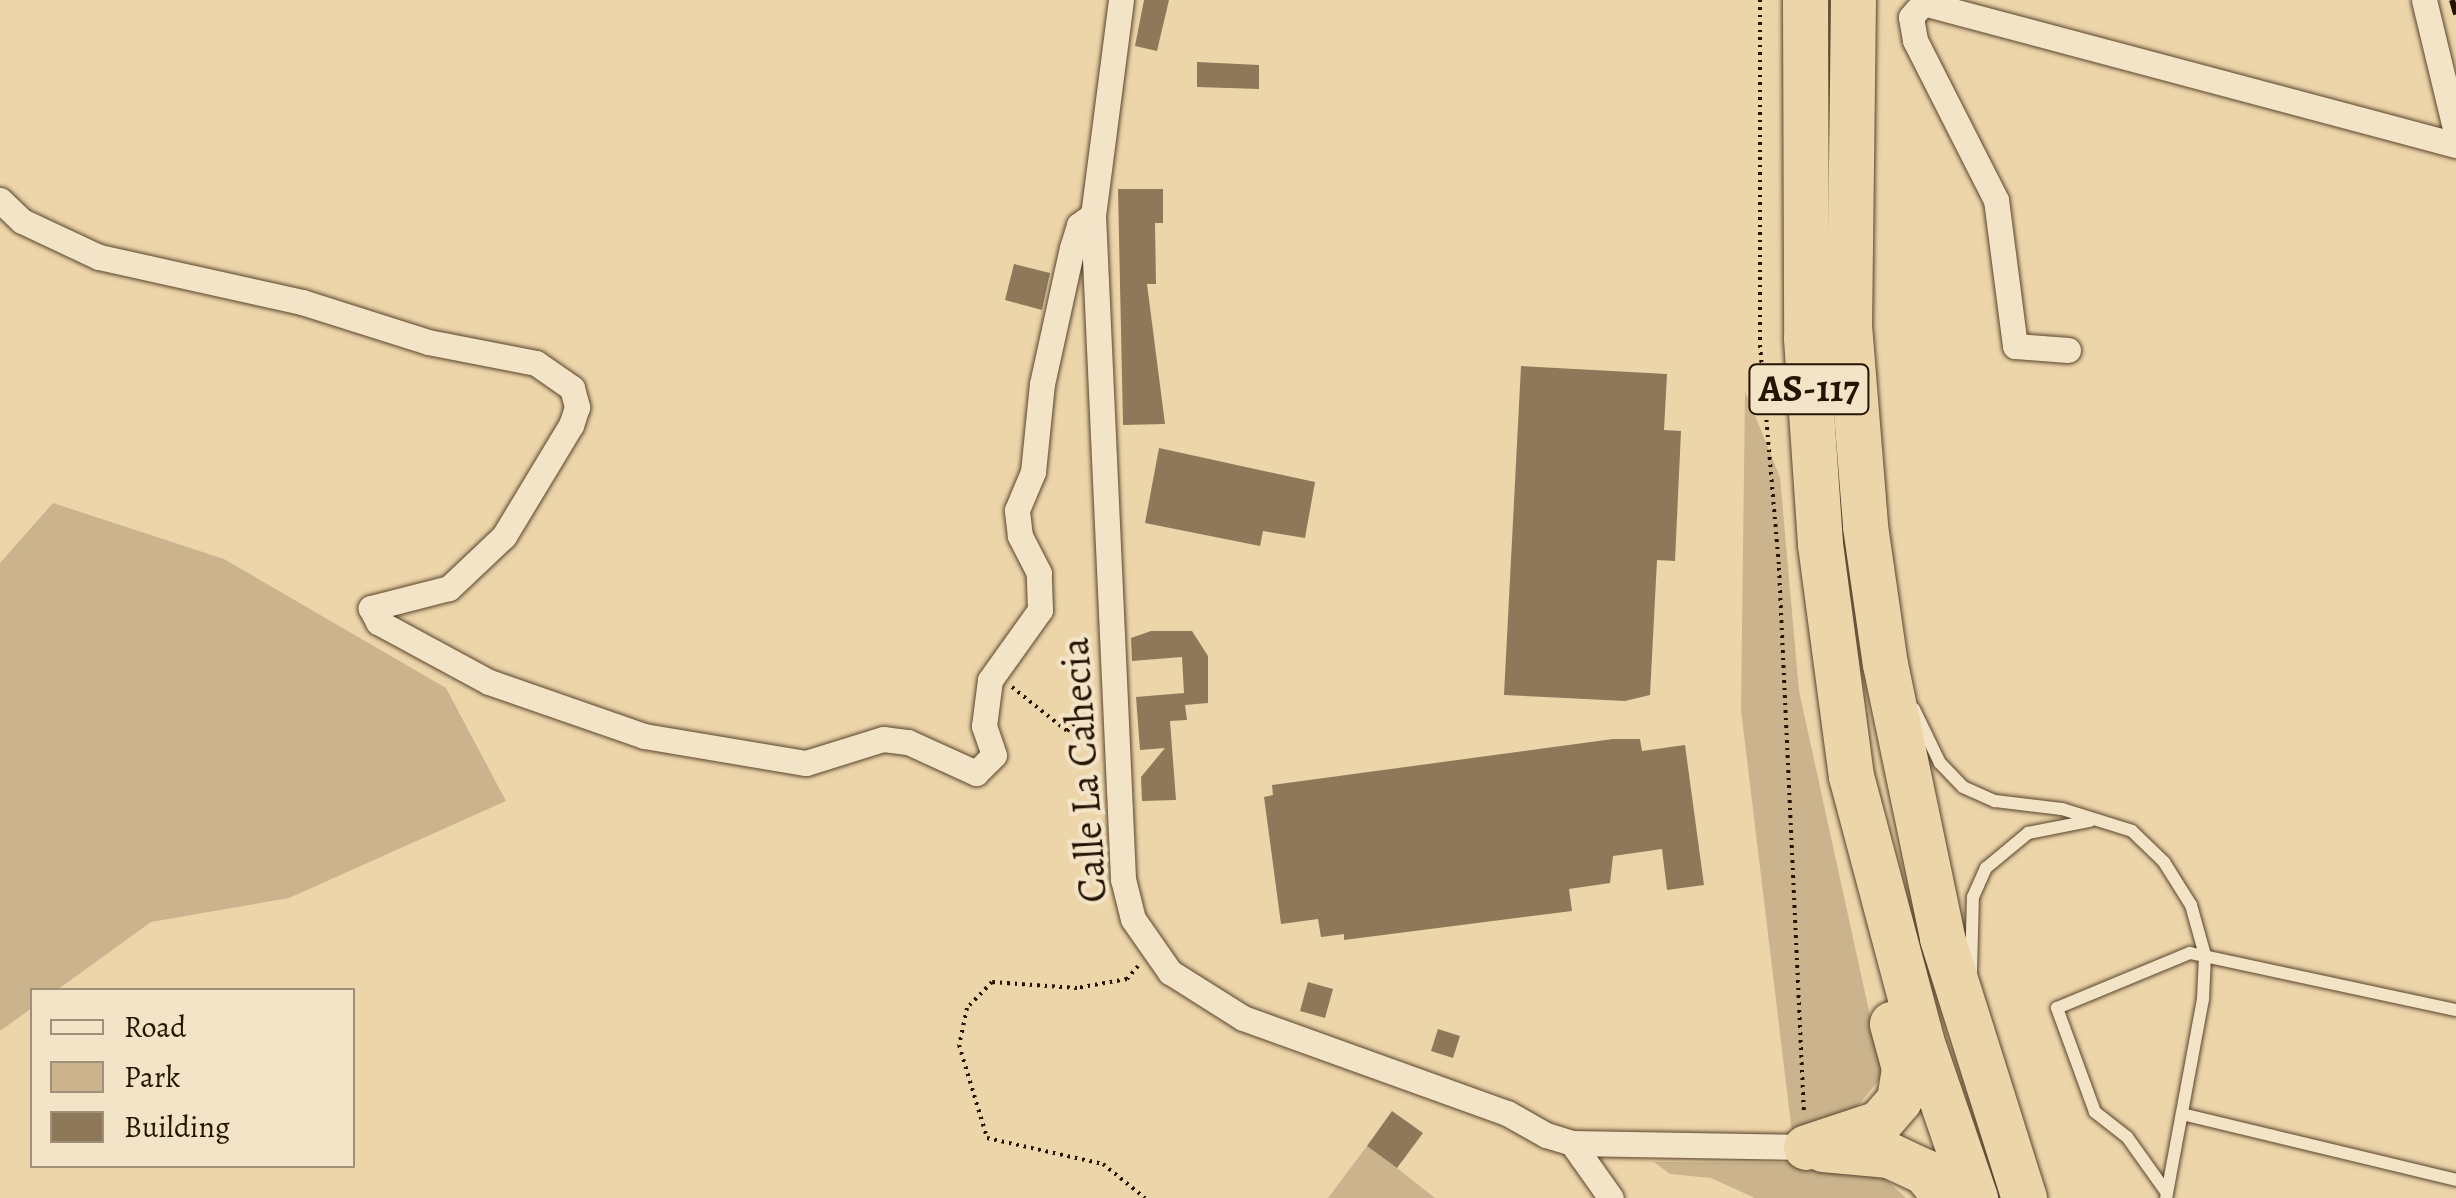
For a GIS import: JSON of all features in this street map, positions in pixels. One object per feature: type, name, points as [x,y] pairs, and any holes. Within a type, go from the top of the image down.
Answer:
[{"type":"highway","name":"AS-117","points":[[1805,0],[1806,338],[1820,544],[1851,776],[1921,1040],[1975,1198]]},
{"type":"highway","name":"AS-117","points":[[1853,0],[1849,325],[1863,508],[1881,639],[1926,868],[1968,1028],[2024,1198]]},
{"type":"highway","points":[[1806,1147],[1879,1122],[1898,1100],[1904,1068],[1852,852],[1851,776]]},
{"type":"highway","points":[[1806,1147],[1889,1155],[1924,1171],[1946,1198]]},
{"type":"street","name":"Calle La Cahecia","points":[[1121,0],[1093,215],[1124,879],[1132,920],[1152,951],[1204,996],[1288,1039],[1448,1090],[1572,1143],[1806,1147]]},
{"type":"street","points":[[2424,0],[2456,132]]},
{"type":"street","points":[[2068,350],[2015,346],[1996,200],[1914,40],[1911,17],[1923,4],[2456,146]]},
{"type":"street","points":[[0,200],[22,221],[98,256],[254,290],[559,373],[577,407],[504,536],[449,588],[371,608],[378,622],[489,682],[696,748],[806,763],[883,739],[908,742],[976,773],[994,755],[984,726],[990,680],[1034,623],[1041,592],[1016,523],[1017,510],[1033,472],[1042,384],[1072,248],[1079,225],[1093,215]]},
{"type":"street","points":[[1572,1143],[1611,1198]]},
{"type":"lane","points":[[1881,639],[1940,763],[1963,787],[1995,801],[2132,831],[2164,862],[2199,922],[2205,955],[2167,1195]]},
{"type":"lane","points":[[1968,1028],[1974,897],[1986,868],[2028,832],[2099,821]]},
{"type":"lane","points":[[2167,1195],[2127,1137],[2095,1112],[2056,1008],[2190,952],[2456,1010]]},
{"type":"lane","points":[[2182,1114],[2456,1180]]},
{"type":"path","points":[[1760,0],[1760,345],[1779,568],[1806,1147]]},
{"type":"path","points":[[1019,639],[1012,686],[1058,728],[1073,728],[1114,689]]},
{"type":"path","points":[[1144,1198],[1103,1164],[987,1138],[959,1045],[967,1008],[992,982],[1077,988],[1127,979],[1152,951]]},
{"type":"green space","points":[[1745,391],[1780,477],[1799,691],[1883,1075],[1837,1131],[1792,1133],[1741,710]]},
{"type":"green space","points":[[53,503],[224,559],[446,688],[506,801],[289,898],[151,922],[60,988],[30,988],[30,1009],[0,1031],[0,563]]},
{"type":"green space","points":[[1367,1146],[1397,1168],[1435,1198],[1328,1198]]},
{"type":"green space","points":[[1654,1162],[1807,1163],[1881,1175],[1906,1198],[1755,1198],[1711,1178],[1670,1174]]},
{"type":"building","points":[[1144,0],[1169,0],[1157,51],[1135,46]]},
{"type":"building","points":[[1197,62],[1259,65],[1259,89],[1197,87]]},
{"type":"building","points":[[1118,189],[1163,189],[1163,223],[1155,223],[1156,284],[1147,284],[1165,424],[1123,425]]},
{"type":"building","points":[[1014,264],[1050,273],[1042,310],[1005,300]]},
{"type":"building","points":[[1521,366],[1667,374],[1664,430],[1681,431],[1675,561],[1657,560],[1650,695],[1625,701],[1504,695]]},
{"type":"building","points":[[1159,448],[1315,482],[1305,538],[1263,531],[1260,546],[1145,523]]},
{"type":"building","points":[[1151,631],[1192,631],[1208,656],[1208,703],[1185,705],[1187,720],[1170,721],[1176,800],[1142,801],[1141,777],[1165,748],[1140,750],[1136,697],[1184,693],[1182,657],[1132,661],[1131,638]]},
{"type":"building","points":[[1613,739],[1640,739],[1642,751],[1685,745],[1704,885],[1667,890],[1662,849],[1613,856],[1610,883],[1569,889],[1572,911],[1344,940],[1344,934],[1321,937],[1318,919],[1281,924],[1264,797],[1273,795],[1272,785]]},
{"type":"building","points":[[1308,982],[1333,989],[1325,1018],[1300,1011]]},
{"type":"building","points":[[1438,1029],[1460,1036],[1453,1058],[1431,1051]]},
{"type":"building","points":[[1392,1111],[1423,1133],[1397,1168],[1367,1146]]},
{"type":"railway","points":[[2452,0],[2456,14]]}]
